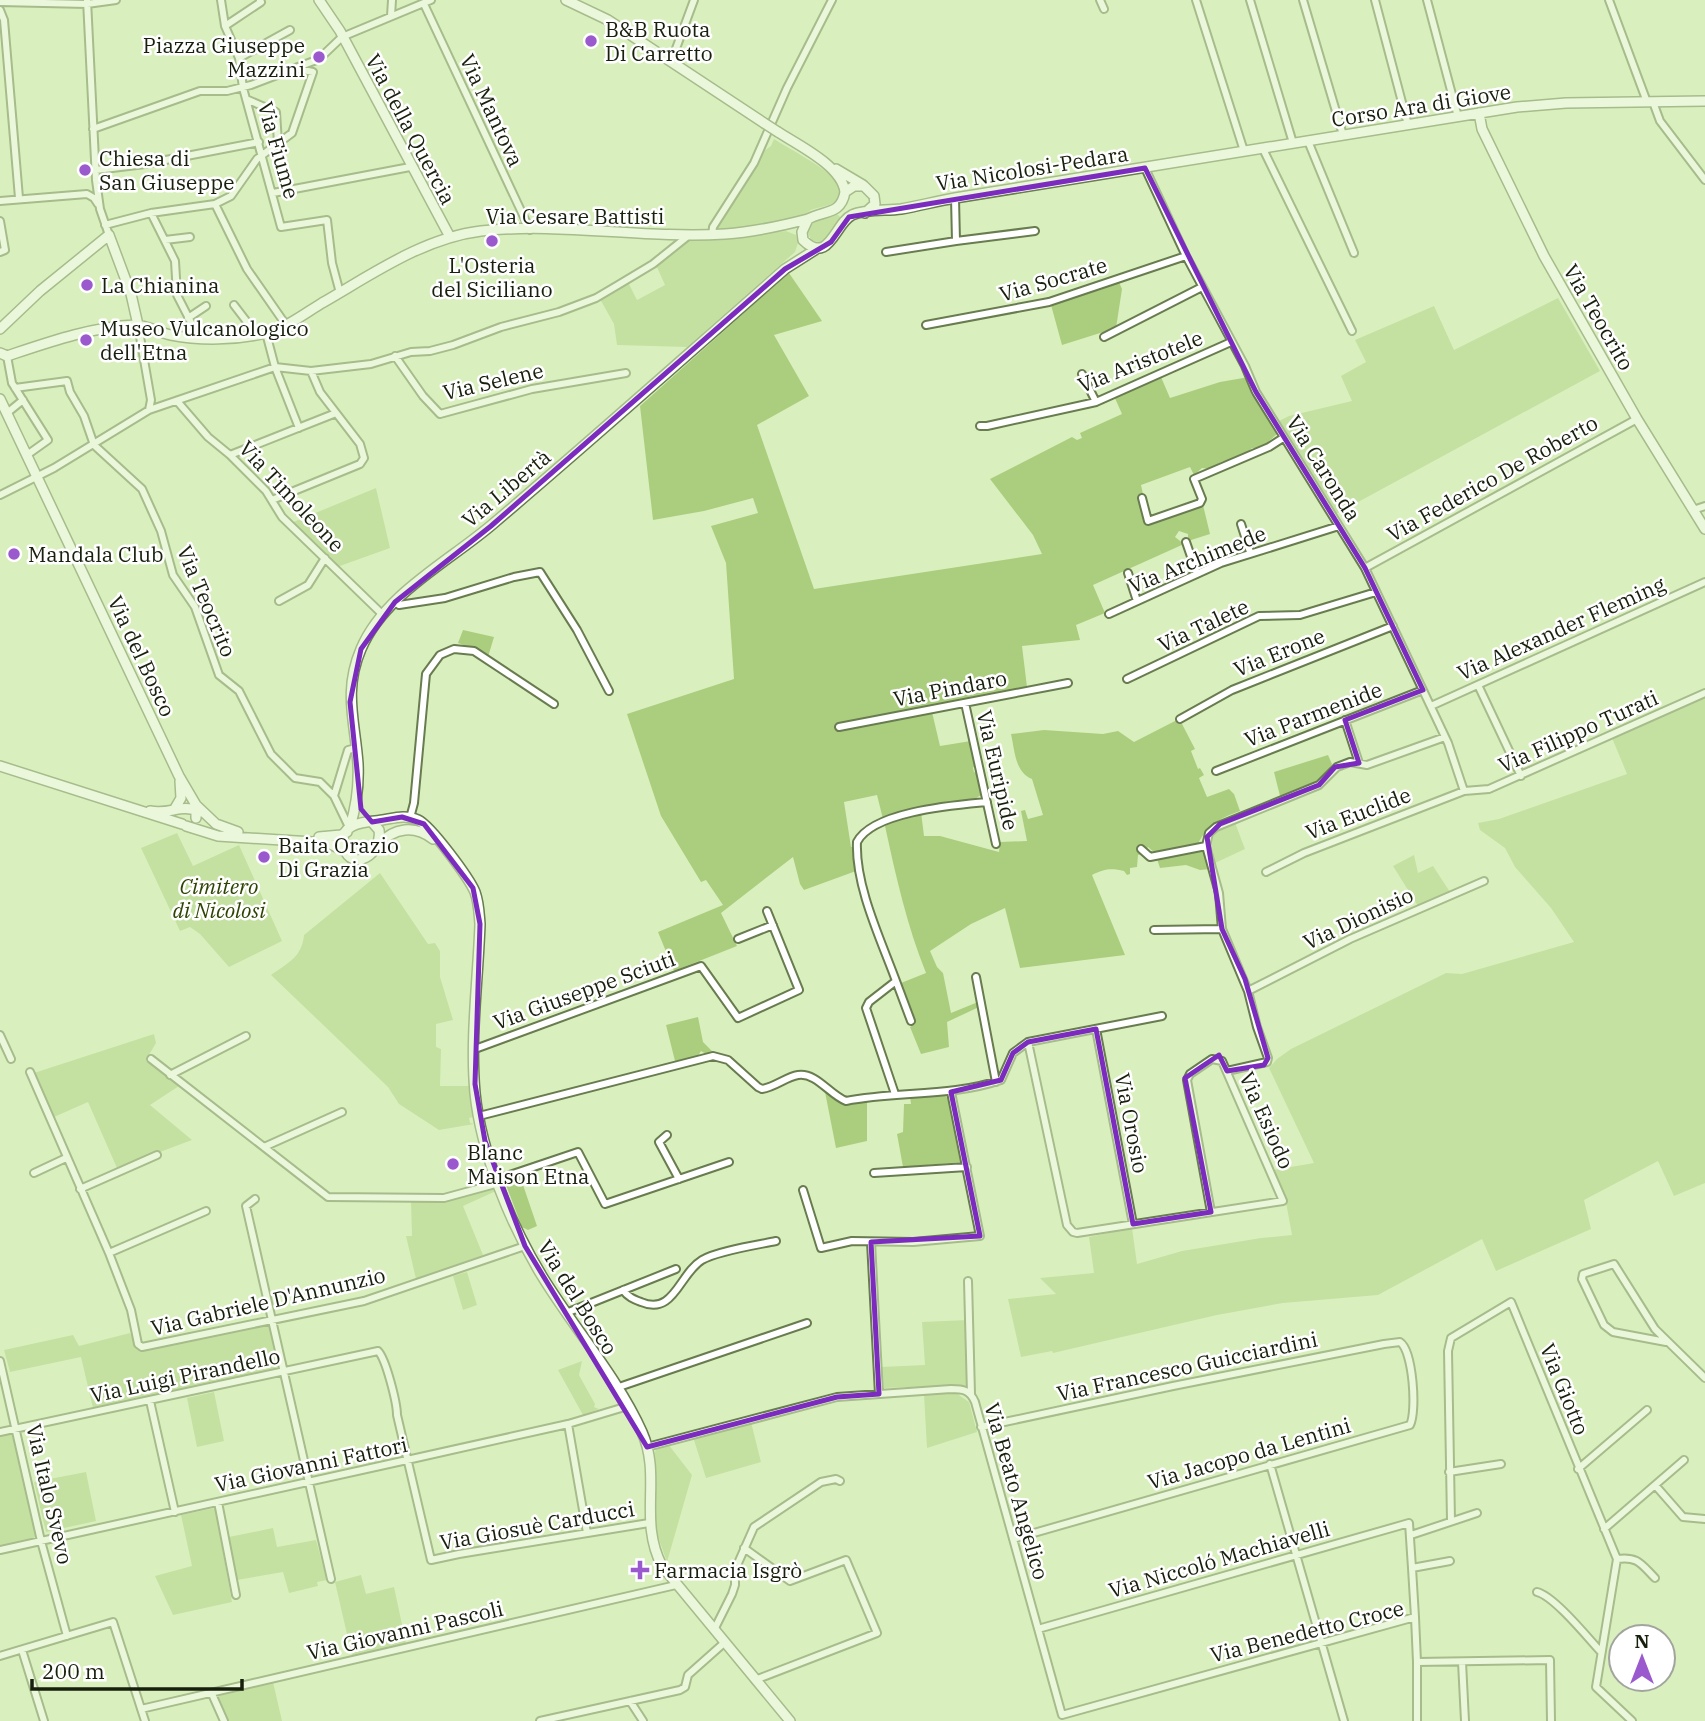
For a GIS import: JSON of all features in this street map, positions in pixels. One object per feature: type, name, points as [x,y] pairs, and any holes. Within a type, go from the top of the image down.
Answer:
[{"type":"main road","name":"Via della Quercia","points":[[319,0],[342,37],[450,237]]},
{"type":"main road","points":[[566,0],[583,3],[826,164],[864,186],[871,191],[875,200],[887,205],[925,204]]},
{"type":"main road","name":"Corso Ara di Giove","points":[[1145,168],[1536,105],[1705,101]]},
{"type":"main road","name":"Via Teocrito","points":[[1479,114],[1482,129],[1544,256],[1637,419],[1705,529]]},
{"type":"main road","points":[[772,228],[832,213],[838,208],[844,200],[845,192],[838,175],[826,164]]},
{"type":"main road","name":"Via Nicolosi-Pedara","points":[[925,204],[1145,168]]},
{"type":"main road","points":[[845,192],[854,186],[864,186]]},
{"type":"main road","points":[[865,213],[872,208],[875,200]]},
{"type":"main road","points":[[785,269],[831,242],[849,217],[925,204]]},
{"type":"main road","points":[[785,269],[800,250],[803,227],[808,219]]},
{"type":"main road","points":[[712,235],[790,228],[811,246],[820,247]]},
{"type":"main road","name":"Via Cesare Battisti","points":[[3,355],[76,334],[138,325],[170,335],[199,338],[262,334],[286,325],[380,270],[450,237],[482,231],[712,235]]},
{"type":"main road","points":[[3,326],[40,291],[108,235],[131,295],[138,325]]},
{"type":"main road","name":"Via Libertà","points":[[358,785],[350,702],[352,676],[361,649],[382,614],[491,526],[785,269]]},
{"type":"main road","name":"Via del Bosco","points":[[0,399],[179,776],[187,810]]},
{"type":"main road","points":[[0,766],[219,836],[328,843],[354,858],[364,858],[370,856],[391,834],[410,829],[429,836],[445,850]]},
{"type":"main road","points":[[179,776],[192,824],[184,825]]},
{"type":"main road","points":[[358,785],[361,809],[379,830],[378,845]]},
{"type":"main road","points":[[347,852],[344,843],[358,785]]},
{"type":"main road","points":[[128,807],[155,812],[187,810],[224,828],[244,833],[325,838],[341,835],[359,822],[410,818]]},
{"type":"main road","points":[[184,825],[178,819],[187,810]]},
{"type":"main road","name":"Via del Bosco","points":[[410,818],[424,824],[445,850],[473,888],[478,904],[480,924],[475,1084],[479,1116],[498,1181],[525,1246],[628,1406],[647,1447],[651,1477],[649,1523],[657,1556],[676,1585],[790,1721]]},
{"type":"street","points":[[0,2],[116,0]]},
{"type":"street","name":"Via Fiume","points":[[221,0],[225,26],[239,58],[243,88],[281,227],[327,220],[332,263],[340,293]]},
{"type":"street","points":[[225,26],[261,2],[260,0]]},
{"type":"street","points":[[391,16],[392,0]]},
{"type":"street","points":[[671,62],[694,0]]},
{"type":"street","points":[[712,235],[713,227],[754,163],[787,88],[832,0]]},
{"type":"street","points":[[1100,0],[1104,9]]},
{"type":"street","points":[[1196,0],[1244,151]]},
{"type":"street","points":[[1251,0],[1293,143]]},
{"type":"street","points":[[1303,0],[1343,135]]},
{"type":"street","points":[[1375,0],[1408,125]]},
{"type":"street","points":[[1427,0],[1458,117]]},
{"type":"street","points":[[1609,0],[1660,121],[1705,180]]},
{"type":"street","points":[[87,2],[96,180],[100,209],[108,235]]},
{"type":"street","points":[[93,129],[200,91],[243,88],[319,59],[342,37],[428,2]]},
{"type":"street","name":"Via Mantova","points":[[428,2],[530,230]]},
{"type":"street","points":[[0,10],[19,198]]},
{"type":"street","points":[[239,58],[290,30]]},
{"type":"street","points":[[105,225],[151,214],[215,204],[231,196],[257,159],[292,133],[313,72],[289,70]]},
{"type":"street","points":[[246,99],[276,113],[278,143]]},
{"type":"street","points":[[1308,141],[1354,253]]},
{"type":"street","points":[[96,170],[145,164],[259,142]]},
{"type":"street","points":[[1263,149],[1352,331]]},
{"type":"street","points":[[273,192],[410,167]]},
{"type":"street","name":"Via Caronda","points":[[1145,168],[1186,256],[1283,438],[1310,477],[1364,568],[1431,705],[1464,791]]},
{"type":"street","points":[[71,194],[92,188],[96,180]]},
{"type":"street","points":[[0,201],[71,194],[91,195],[100,209]]},
{"type":"street","points":[[955,198],[956,241]]},
{"type":"street","points":[[215,204],[247,269],[286,325]]},
{"type":"street","points":[[151,214],[175,261],[177,295],[199,338]]},
{"type":"street","points":[[0,221],[2,251]]},
{"type":"street","points":[[886,252],[1035,231]]},
{"type":"street","points":[[666,252],[669,234]]},
{"type":"street","points":[[0,495],[94,446],[149,410],[275,367],[311,371],[371,364],[411,352],[430,351],[453,345],[501,327],[576,306],[596,298],[653,264],[690,234]]},
{"type":"street","points":[[165,240],[190,237]]},
{"type":"street","name":"Via Socrate","points":[[926,325],[1049,302],[1186,256]]},
{"type":"street","points":[[1104,337],[1202,287]]},
{"type":"street","points":[[234,305],[262,334],[299,428]]},
{"type":"street","points":[[188,318],[206,306]]},
{"type":"street","points":[[138,325],[151,400],[149,410]]},
{"type":"street","name":"Via Aristotele","points":[[979,426],[1096,402],[1231,342]]},
{"type":"street","points":[[3,355],[15,388],[48,440],[27,457]]},
{"type":"street","name":"Via Selene","points":[[395,356],[423,396],[440,414],[532,389],[626,373]]},
{"type":"street","points":[[272,500],[363,461],[364,454],[360,444],[320,392],[311,371]]},
{"type":"street","points":[[1083,374],[1096,402]]},
{"type":"street","points":[[15,388],[67,381],[70,392],[84,416],[94,446]]},
{"type":"street","points":[[7,413],[23,400]]},
{"type":"street","name":"Via Timoleone","points":[[177,401],[208,437],[230,454],[265,491],[282,517],[382,614]]},
{"type":"street","points":[[230,454],[336,413]]},
{"type":"street","name":"Via Federico De Roberto","points":[[1364,568],[1637,419]]},
{"type":"street","points":[[1142,498],[1148,521],[1200,503],[1202,499],[1194,479],[1269,447],[1283,438]]},
{"type":"street","name":"Via Teocrito","points":[[94,446],[142,489],[161,531],[173,575],[195,607],[219,675],[239,691],[271,754],[295,778],[325,785],[334,796]]},
{"type":"street","points":[[1693,510],[1705,506]]},
{"type":"street","points":[[1241,524],[1250,552]]},
{"type":"street","name":"Via Archimede","points":[[1109,614],[1250,552],[1339,526]]},
{"type":"street","points":[[1186,542],[1197,574]]},
{"type":"street","points":[[279,601],[308,585],[325,558]]},
{"type":"street","points":[[395,602],[399,605],[434,600],[514,577],[542,573],[610,691]]},
{"type":"street","points":[[1128,573],[1137,601]]},
{"type":"street","name":"Via Alexander Fleming","points":[[1431,705],[1705,582]]},
{"type":"street","name":"Via Talete","points":[[1128,679],[1259,616],[1300,615],[1376,592]]},
{"type":"street","name":"Via Erone","points":[[1180,719],[1232,690],[1393,626]]},
{"type":"street","points":[[410,818],[414,803],[426,674],[440,655],[454,649],[474,651],[554,704]]},
{"type":"street","name":"Via Pindaro","points":[[839,727],[1068,683]]},
{"type":"street","points":[[1478,685],[1521,776]]},
{"type":"street","name":"Via Parmenide","points":[[1216,771],[1423,690]]},
{"type":"street","name":"Via Filippo Turati","points":[[1464,791],[1489,789],[1521,776],[1705,693]]},
{"type":"street","name":"Via Euripide","points":[[965,703],[996,844]]},
{"type":"street","points":[[1345,720],[1359,764]]},
{"type":"street","points":[[1227,1071],[1267,1062],[1268,1058],[1248,991],[1222,929],[1219,893],[1206,846],[1209,833],[1220,824],[1320,785],[1337,767],[1350,762],[1367,765],[1445,737]]},
{"type":"street","points":[[349,829],[334,796],[348,750],[356,748]]},
{"type":"street","name":"Via Euclide","points":[[1266,872],[1317,848],[1464,791]]},
{"type":"street","points":[[911,1021],[868,903],[859,866],[859,837],[910,812],[987,802]]},
{"type":"street","points":[[1141,849],[1150,857],[1206,846]]},
{"type":"street","name":"Via Dionisio","points":[[1248,991],[1350,939],[1484,881]]},
{"type":"street","name":"Via Giuseppe Sciuti","points":[[475,1049],[701,966],[738,1018],[799,989],[767,911]]},
{"type":"street","points":[[738,939],[773,925]]},
{"type":"street","points":[[1154,930],[1222,929]]},
{"type":"street","points":[[976,977],[996,1082]]},
{"type":"street","points":[[895,1094],[866,1009],[869,1002],[896,981]]},
{"type":"street","points":[[479,1116],[713,1056],[728,1060],[758,1087],[762,1088],[801,1074],[812,1077],[846,1101],[895,1094],[951,1092],[996,1082],[1003,1076],[1013,1053],[1028,1042],[1162,1016]]},
{"type":"street","name":"Via Orosio","points":[[1096,1028],[1133,1224]]},
{"type":"street","points":[[0,1035],[11,1059]]},
{"type":"street","points":[[170,1075],[246,1035]]},
{"type":"street","points":[[1028,1042],[1067,1225],[1073,1233],[1211,1212]]},
{"type":"street","points":[[150,1059],[328,1197],[444,1198],[578,1152],[605,1204],[729,1162]]},
{"type":"street","name":"Via Esiodo","points":[[1212,1059],[1222,1061],[1227,1071],[1283,1201],[1211,1212],[1187,1080],[1190,1074],[1212,1059]]},
{"type":"street","name":"Via Gabriele D'Annunzio","points":[[30,1072],[109,1253],[131,1310],[138,1344],[142,1347],[364,1301],[525,1246]]},
{"type":"street","points":[[803,1190],[821,1248],[852,1241],[944,1240],[980,1236],[951,1092]]},
{"type":"street","points":[[264,1147],[342,1112]]},
{"type":"street","points":[[667,1135],[659,1142],[679,1179]]},
{"type":"street","points":[[80,1189],[157,1155]]},
{"type":"street","points":[[34,1173],[66,1158]]},
{"type":"street","points":[[874,1173],[967,1167]]},
{"type":"street","points":[[254,1199],[246,1206],[331,1579]]},
{"type":"street","points":[[109,1253],[206,1211]]},
{"type":"street","points":[[623,1290],[632,1299],[647,1305],[659,1305],[669,1300],[690,1271],[702,1260],[776,1241]]},
{"type":"street","points":[[871,1242],[879,1394]]},
{"type":"street","points":[[1666,1342],[1613,1332],[1604,1325],[1582,1279],[1583,1274],[1615,1264],[1655,1329],[1705,1378]]},
{"type":"street","points":[[566,1313],[676,1269]]},
{"type":"street","points":[[968,1281],[971,1394]]},
{"type":"street","name":"Via Giotto","points":[[1451,1521],[1448,1351],[1451,1338],[1511,1302],[1617,1559]]},
{"type":"street","points":[[616,1388],[807,1323]]},
{"type":"street","name":"Via Francesco Guicciardini","points":[[981,1427],[1400,1342]]},
{"type":"street","name":"Via Jacopo da Lentini","points":[[1013,1539],[1410,1425],[1413,1416],[1411,1365],[1405,1345],[1400,1342]]},
{"type":"street","name":"Via Luigi Pirandello","points":[[0,1432],[378,1351],[383,1356],[389,1384],[395,1393],[407,1460]]},
{"type":"street","name":"Via Italo Svevo","points":[[0,1360],[41,1541],[67,1636]]},
{"type":"street","name":"Via Beato Angelico","points":[[647,1447],[837,1397],[958,1389],[971,1394],[1062,1715]]},
{"type":"street","points":[[150,1401],[174,1512]]},
{"type":"street","name":"Via Giovanni Fattori","points":[[0,1550],[568,1424],[628,1406]]},
{"type":"street","points":[[1578,1469],[1647,1409]]},
{"type":"street","points":[[568,1424],[587,1533]]},
{"type":"street","name":"Via Giosuè Carducci","points":[[407,1460],[431,1560],[649,1523]]},
{"type":"street","points":[[1604,1529],[1684,1460]]},
{"type":"street","points":[[1270,1464],[1344,1721]]},
{"type":"street","points":[[1449,1472],[1501,1464]]},
{"type":"street","points":[[714,1630],[732,1594],[735,1570],[754,1527],[821,1482],[836,1479],[840,1481]]},
{"type":"street","points":[[1655,1485],[1683,1517],[1705,1519]]},
{"type":"street","points":[[218,1502],[236,1595]]},
{"type":"street","points":[[1415,1617],[1411,1535],[1477,1513]]},
{"type":"street","name":"Via Niccoló Machiavelli","points":[[1038,1629],[1409,1522],[1411,1535]]},
{"type":"street","points":[[744,1548],[790,1581],[846,1560],[877,1633],[755,1679]]},
{"type":"street","points":[[1632,1721],[1596,1686],[1617,1559],[1636,1560],[1655,1578]]},
{"type":"street","points":[[1412,1568],[1450,1561]]},
{"type":"street","name":"Via Giovanni Pascoli","points":[[141,1709],[676,1585]]},
{"type":"street","points":[[1537,1592],[1544,1594],[1561,1609],[1601,1652]]},
{"type":"street","name":"Via Benedetto Croce","points":[[1062,1715],[1415,1617],[1417,1721]]},
{"type":"street","points":[[0,1656],[113,1622],[145,1721]]},
{"type":"street","points":[[540,1721],[680,1690],[685,1687],[688,1675],[724,1643]]},
{"type":"street","points":[[22,1650],[44,1721]]},
{"type":"street","points":[[1417,1662],[1550,1660],[1551,1721]]},
{"type":"street","points":[[1462,1662],[1465,1721]]},
{"type":"street","points":[[212,1694],[224,1721]]},
{"type":"street","points":[[630,1701],[643,1721]]},
{"type":"street","points":[[584,1712],[586,1721]]},
{"type":"highlighted area","points":[[1145,168],[1256,392],[1365,568],[1423,690],[1345,720],[1359,763],[1335,767],[1319,785],[1220,824],[1207,837],[1222,929],[1245,979],[1268,1058],[1264,1065],[1227,1071],[1219,1055],[1185,1078],[1211,1212],[1133,1224],[1096,1029],[1028,1042],[1013,1053],[1001,1080],[951,1092],[980,1236],[871,1242],[879,1394],[837,1397],[647,1447],[525,1246],[485,1141],[475,1084],[480,924],[473,888],[424,824],[402,817],[372,822],[361,809],[350,702],[361,649],[395,602],[491,526],[785,269],[831,242],[849,217]]},
{"type":"green space","points":[[774,139],[832,176],[840,189],[838,200],[783,222],[717,230],[717,225]]},
{"type":"green space","points":[[837,214],[841,218],[827,239],[818,242],[811,240],[807,230],[810,225]]},
{"type":"green space","points":[[786,231],[796,235],[798,243],[795,252],[687,347],[617,345],[614,324],[600,299],[616,288],[619,290],[628,282],[637,300],[665,285],[656,265],[692,239],[732,238]]},
{"type":"green space","points":[[789,273],[822,321],[774,335],[809,396],[757,425],[814,589],[1042,554],[1033,535],[990,479],[1072,437],[1077,440],[1082,438],[1080,433],[1122,414],[1114,396],[1161,377],[1170,398],[1220,382],[1249,377],[1253,391],[1251,394],[1263,408],[1277,434],[1261,448],[1252,448],[1244,455],[1221,462],[1210,469],[1202,468],[1194,475],[1190,467],[1141,485],[1143,494],[1139,497],[1147,526],[1203,505],[1210,534],[1188,541],[1188,534],[1179,531],[1175,537],[1184,544],[1093,585],[1105,613],[1076,625],[1080,640],[1022,646],[1027,687],[837,726],[839,731],[932,712],[940,746],[971,741],[975,765],[973,768],[981,795],[973,800],[915,808],[883,819],[877,795],[844,802],[856,871],[804,890],[793,857],[721,913],[737,946],[674,971],[658,932],[723,905],[706,880],[701,882],[661,816],[627,714],[734,679],[726,563],[711,526],[758,513],[753,498],[704,511],[653,520],[640,406]]},
{"type":"green space","points":[[1119,282],[1122,289],[1116,328],[1062,345],[1051,305]]},
{"type":"green space","points":[[1558,298],[1600,371],[1336,514],[1286,440],[1279,421],[1289,416],[1352,401],[1341,376],[1366,362],[1355,340],[1434,306],[1454,350]]},
{"type":"green space","points":[[376,488],[390,548],[337,567],[291,523]]},
{"type":"green space","points":[[463,630],[494,637],[488,657],[458,643]]},
{"type":"green space","points":[[1705,697],[1705,1183],[1674,1196],[1658,1161],[1584,1200],[1591,1229],[1496,1271],[1482,1239],[1378,1295],[1283,1303],[1217,1315],[1053,1353],[1052,1351],[1021,1357],[1008,1299],[1056,1294],[1040,1278],[1094,1273],[1089,1237],[1132,1228],[1137,1264],[1182,1251],[1292,1235],[1285,1197],[1273,1170],[1314,1163],[1269,1068],[1291,1049],[1446,973],[1462,974],[1574,942],[1551,908],[1515,867],[1505,848],[1480,830],[1478,823],[1499,819],[1627,774],[1612,738]]},
{"type":"green space","points":[[1177,720],[1181,722],[1195,749],[1191,751],[1198,769],[1200,768],[1204,775],[1199,778],[1207,797],[1229,789],[1234,794],[1240,811],[1215,823],[1198,844],[1155,853],[1148,847],[1138,855],[1137,867],[1130,868],[1130,874],[1111,869],[1092,875],[1125,955],[1020,968],[1005,908],[971,924],[930,951],[937,967],[943,973],[951,1013],[978,1002],[979,1007],[947,1022],[949,1047],[921,1054],[910,1027],[915,1024],[901,983],[926,973],[908,919],[885,826],[910,814],[921,812],[924,836],[940,836],[999,852],[1000,842],[1027,841],[1021,811],[1025,810],[1028,819],[1043,815],[1032,779],[1022,772],[1017,761],[1011,734],[1044,730],[1103,734],[1118,731],[1134,742]]},
{"type":"green space","points":[[1328,755],[1332,764],[1322,777],[1310,785],[1280,796],[1274,772]]},
{"type":"green space","points":[[1234,820],[1245,849],[1215,863],[1211,847],[1212,836],[1219,828]]},
{"type":"green space","name":"Cimitero di Nicolosi","points":[[177,833],[193,866],[239,845],[282,941],[229,967],[200,934],[190,927],[180,931],[141,848]]},
{"type":"green space","points":[[1205,849],[1210,869],[1200,870],[1186,865],[1160,868],[1157,859]]},
{"type":"green space","points":[[1414,855],[1418,873],[1433,866],[1450,892],[1418,906],[1393,866]]},
{"type":"green space","points":[[380,873],[428,944],[435,943],[440,951],[440,977],[453,1020],[436,1024],[436,1047],[441,1049],[440,1086],[471,1086],[473,1117],[469,1118],[470,1123],[474,1124],[439,1130],[399,1104],[388,1087],[271,975],[297,954],[304,935]]},
{"type":"green space","points":[[698,1017],[703,1042],[714,1053],[706,1054],[701,1051],[698,1056],[675,1061],[666,1025]]},
{"type":"green space","points":[[154,1034],[156,1043],[146,1060],[179,1086],[150,1105],[192,1140],[117,1168],[88,1102],[54,1117],[34,1073]]},
{"type":"green space","points":[[825,1092],[845,1104],[867,1099],[867,1141],[836,1148]]},
{"type":"green space","points":[[910,1097],[948,1098],[962,1162],[903,1167],[897,1134],[903,1132],[904,1104],[911,1104]]},
{"type":"green space","points":[[520,1176],[537,1226],[528,1230],[522,1227],[506,1185]]},
{"type":"green space","points":[[494,1189],[496,1191],[463,1206],[483,1255],[416,1279],[406,1236],[412,1236],[411,1202],[445,1202]]},
{"type":"green space","points":[[467,1272],[477,1305],[463,1310],[453,1276]]},
{"type":"green space","points":[[967,1320],[968,1385],[882,1388],[881,1367],[925,1365],[922,1322]]},
{"type":"green space","points":[[270,1324],[278,1368],[93,1408],[81,1357],[10,1372],[4,1350],[73,1335],[79,1346],[130,1333],[136,1347],[142,1350]]},
{"type":"green space","points":[[582,1361],[579,1375],[595,1404],[594,1407],[599,1409],[583,1415],[558,1370]]},
{"type":"green space","points":[[214,1392],[224,1441],[197,1447],[187,1398]]},
{"type":"green space","points":[[956,1393],[969,1402],[977,1432],[927,1448],[924,1395]]},
{"type":"green space","points":[[751,1422],[761,1462],[706,1478],[693,1437]]},
{"type":"green space","points":[[14,1435],[37,1534],[34,1538],[0,1546],[0,1436]]},
{"type":"green space","points":[[668,1444],[692,1475],[667,1562],[656,1531],[655,1452],[657,1447]]},
{"type":"green space","points":[[86,1472],[96,1521],[46,1532],[34,1482]]},
{"type":"green space","points":[[215,1508],[232,1602],[173,1615],[155,1576],[192,1566],[181,1515]]},
{"type":"green space","points":[[273,1528],[277,1547],[316,1540],[327,1580],[317,1582],[318,1586],[289,1593],[283,1572],[237,1580],[229,1537]]},
{"type":"green space","points":[[361,1575],[366,1594],[394,1587],[406,1643],[352,1656],[335,1582]]},
{"type":"green space","points":[[273,1682],[282,1721],[228,1721],[218,1696]]},
{"type":"place","name":"B&B Ruota Di Carretto","points":[[591,41]]},
{"type":"place","name":"Piazza Giuseppe Mazzini","points":[[319,57]]},
{"type":"place","name":"Chiesa di San Giuseppe","points":[[85,170]]},
{"type":"place","name":"L'Osteria del Siciliano","points":[[492,241]]},
{"type":"place","name":"La Chianina","points":[[87,285]]},
{"type":"place","name":"Museo Vulcanologico dell'Etna","points":[[86,340]]},
{"type":"place","name":"Mandala Club","points":[[14,554]]},
{"type":"place","name":"Baita Orazio Di Grazia","points":[[264,857]]},
{"type":"place","name":"Blanc Maison Etna","points":[[453,1164]]},
{"type":"place","name":"Farmacia Isgrò","points":[[640,1570]]}]
